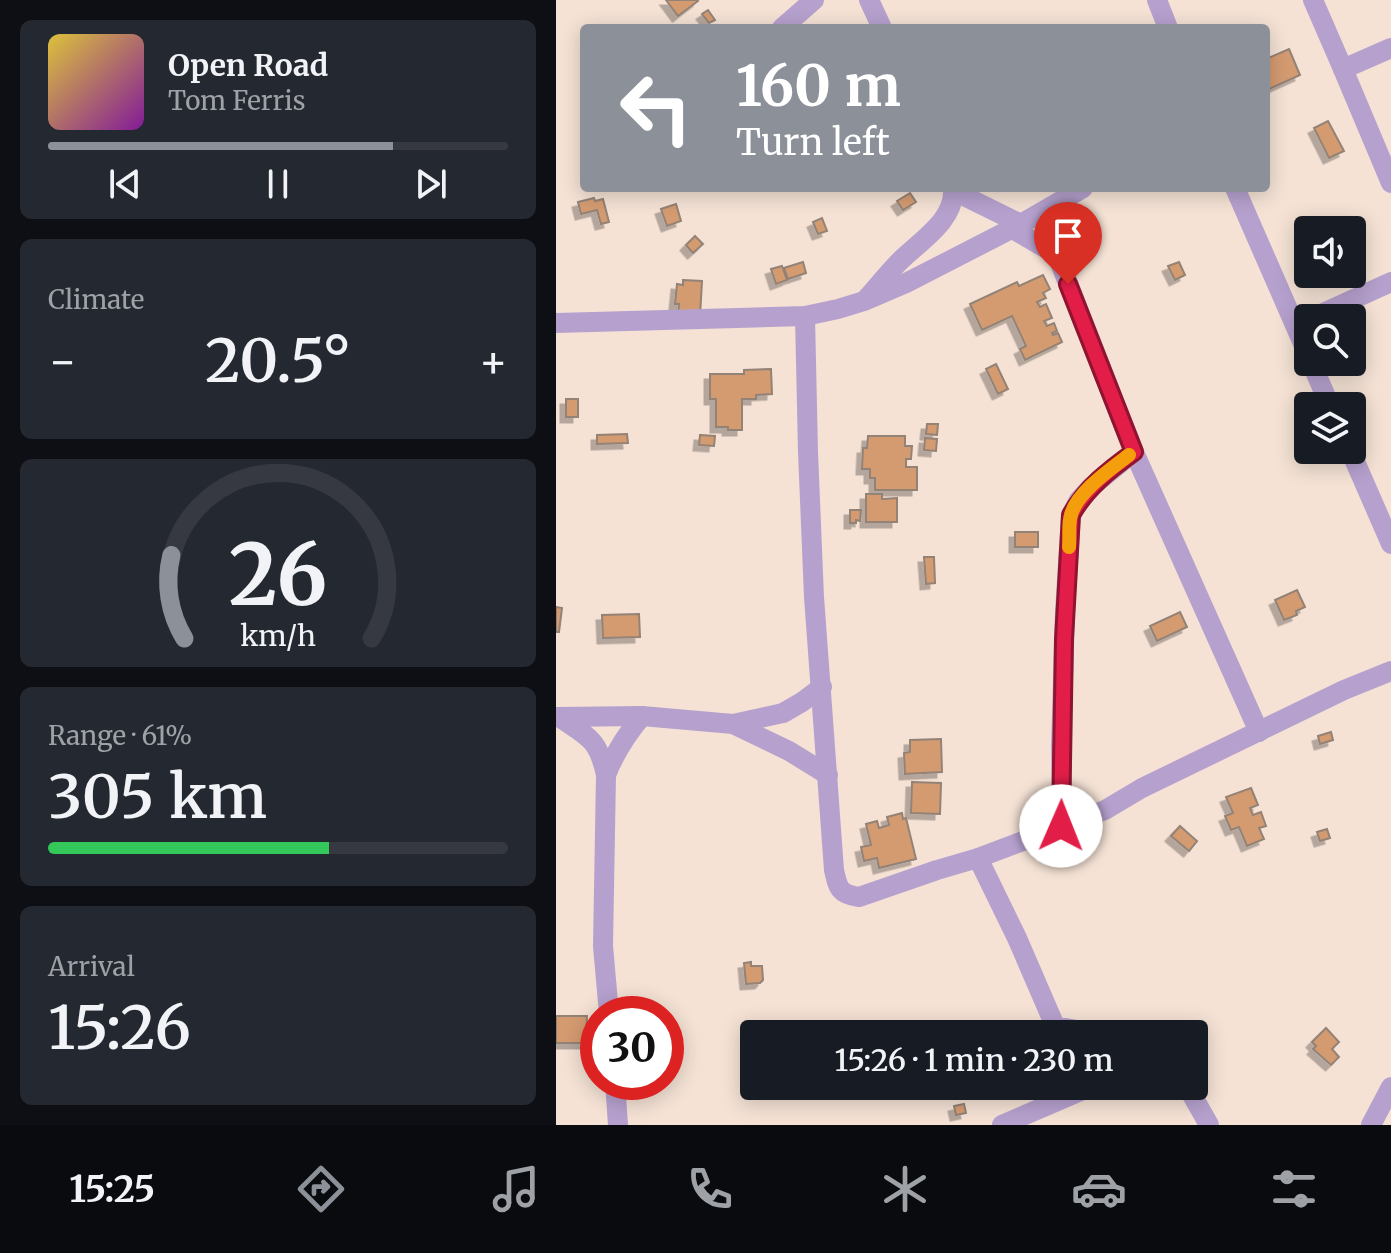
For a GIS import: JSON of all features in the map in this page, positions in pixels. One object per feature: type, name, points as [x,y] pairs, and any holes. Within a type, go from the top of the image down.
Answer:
[{"type":"street","points":[[787,24],[814,0]]},
{"type":"street","points":[[869,0],[880,24]]},
{"type":"street","points":[[1157,0],[1166,24]]},
{"type":"street","points":[[1313,0],[1391,183]]},
{"type":"street","points":[[1343,69],[1391,48]]},
{"type":"street","points":[[864,301],[888,272],[940,223],[949,210],[953,192]]},
{"type":"street","points":[[956,192],[1016,226],[1057,255]]},
{"type":"street","points":[[556,323],[805,316],[838,309],[906,283],[1076,192]]},
{"type":"street","points":[[1237,192],[1296,304]]},
{"type":"street","points":[[1063,199],[1057,255],[1134,452],[1259,732]]},
{"type":"street","points":[[1342,304],[1391,282]]},
{"type":"street","points":[[805,316],[812,553],[834,870],[838,888],[848,896],[859,897],[978,858],[1105,810],[1142,788],[1344,690],[1391,671]]},
{"type":"street","points":[[1061,826],[1071,515],[1091,487],[1134,452]]},
{"type":"street","points":[[1356,464],[1391,544]]},
{"type":"street","points":[[558,717],[642,716],[733,724],[783,713],[822,687]]},
{"type":"street","points":[[606,775],[623,738],[642,716]]},
{"type":"street","points":[[558,717],[592,741],[601,752],[606,775],[603,946],[607,996]]},
{"type":"street","points":[[733,724],[789,751],[828,775]]},
{"type":"street","points":[[978,858],[1052,1020]]},
{"type":"street","points":[[1371,1125],[1391,1087]]},
{"type":"street","points":[[616,1100],[618,1125]]},
{"type":"street","points":[[1002,1125],[1057,1100]]},
{"type":"street","points":[[1195,1100],[1209,1125]]},
{"type":"building","points":[[666,0],[697,0],[698,1],[678,16]]},
{"type":"building","points":[[708,10],[715,20],[709,23],[702,14]]},
{"type":"building","points":[[1289,49],[1300,75],[1270,89],[1270,57]]},
{"type":"building","points":[[1328,121],[1344,151],[1329,158],[1314,128]]},
{"type":"building","points":[[910,193],[916,202],[903,210],[897,201]]},
{"type":"building","points":[[594,198],[595,201],[603,199],[609,222],[601,224],[597,210],[581,214],[578,202]]},
{"type":"building","points":[[676,204],[681,221],[667,226],[661,209]]},
{"type":"building","points":[[822,218],[827,231],[818,234],[813,222]]},
{"type":"building","points":[[695,236],[703,244],[693,253],[686,245]]},
{"type":"building","points":[[803,262],[806,273],[788,279],[784,268]]},
{"type":"building","points":[[1179,262],[1185,275],[1175,280],[1168,266]]},
{"type":"building","points":[[782,266],[787,280],[776,284],[771,269]]},
{"type":"building","points":[[1043,275],[1050,289],[1043,293],[1046,298],[1037,302],[1040,307],[1046,304],[1052,318],[1044,321],[1047,326],[1054,323],[1057,331],[1052,333],[1058,333],[1062,342],[1025,360],[1020,349],[1026,346],[1012,316],[982,330],[970,304],[1017,282],[1019,286]]},
{"type":"building","points":[[683,280],[702,281],[700,317],[678,315],[679,304],[675,304],[677,284],[683,285]]},
{"type":"building","points":[[996,364],[1008,389],[998,394],[986,369]]},
{"type":"building","points":[[771,369],[772,394],[742,399],[742,430],[716,427],[716,399],[710,399],[710,374],[744,374],[744,370]]},
{"type":"building","points":[[566,399],[578,399],[578,417],[566,417]]},
{"type":"building","points":[[927,424],[938,424],[937,435],[926,434]]},
{"type":"building","points":[[627,434],[628,443],[597,444],[597,435]]},
{"type":"building","points":[[700,435],[715,436],[714,446],[699,445]]},
{"type":"building","points":[[868,436],[905,436],[905,446],[912,446],[911,459],[906,459],[906,467],[917,467],[917,490],[875,490],[875,478],[870,478],[870,469],[862,469],[863,448],[867,448]]},
{"type":"building","points":[[925,438],[937,439],[936,451],[924,450]]},
{"type":"building","points":[[866,494],[882,494],[882,499],[897,498],[897,522],[866,522]]},
{"type":"building","points":[[850,510],[861,510],[860,521],[850,523]]},
{"type":"building","points":[[1015,532],[1038,532],[1038,547],[1015,547]]},
{"type":"building","points":[[924,557],[934,557],[935,583],[926,584]]},
{"type":"building","points":[[1297,590],[1305,607],[1296,611],[1297,615],[1284,620],[1275,600]]},
{"type":"building","points":[[556,607],[562,608],[559,632],[556,632]]},
{"type":"building","points":[[1180,612],[1187,627],[1157,641],[1150,626]]},
{"type":"building","points":[[639,614],[640,637],[603,638],[602,615]]},
{"type":"building","points":[[1331,732],[1333,740],[1320,744],[1318,736]]},
{"type":"building","points":[[941,739],[942,772],[905,774],[904,753],[910,752],[910,740]]},
{"type":"building","points":[[912,782],[941,783],[940,814],[911,813]]},
{"type":"building","points":[[1251,788],[1258,805],[1250,808],[1253,815],[1261,812],[1266,826],[1259,828],[1264,839],[1247,846],[1239,827],[1231,830],[1225,816],[1233,813],[1226,797]]},
{"type":"building","points":[[902,813],[916,859],[879,868],[877,858],[864,861],[861,847],[871,845],[866,824],[877,821],[879,828],[889,825],[887,817]]},
{"type":"building","points":[[1180,826],[1197,841],[1189,851],[1171,836]]},
{"type":"building","points":[[1327,829],[1330,838],[1320,841],[1317,832]]},
{"type":"building","points":[[751,962],[751,966],[762,966],[763,980],[760,983],[746,984],[744,963]]},
{"type":"building","points":[[556,1016],[580,1016],[580,1043],[556,1043]]},
{"type":"building","points":[[1326,1028],[1339,1042],[1332,1049],[1339,1057],[1331,1065],[1313,1049],[1316,1046],[1312,1042]]},
{"type":"building","points":[[964,1104],[966,1113],[956,1115],[954,1106]]},
{"type":"slow traffic","points":[[1069,547],[1071,515],[1079,500],[1129,455]]},
{"type":"route","points":[[1061,826],[1064,639],[1071,515],[1091,487],[1134,452],[1068,284]]}]
